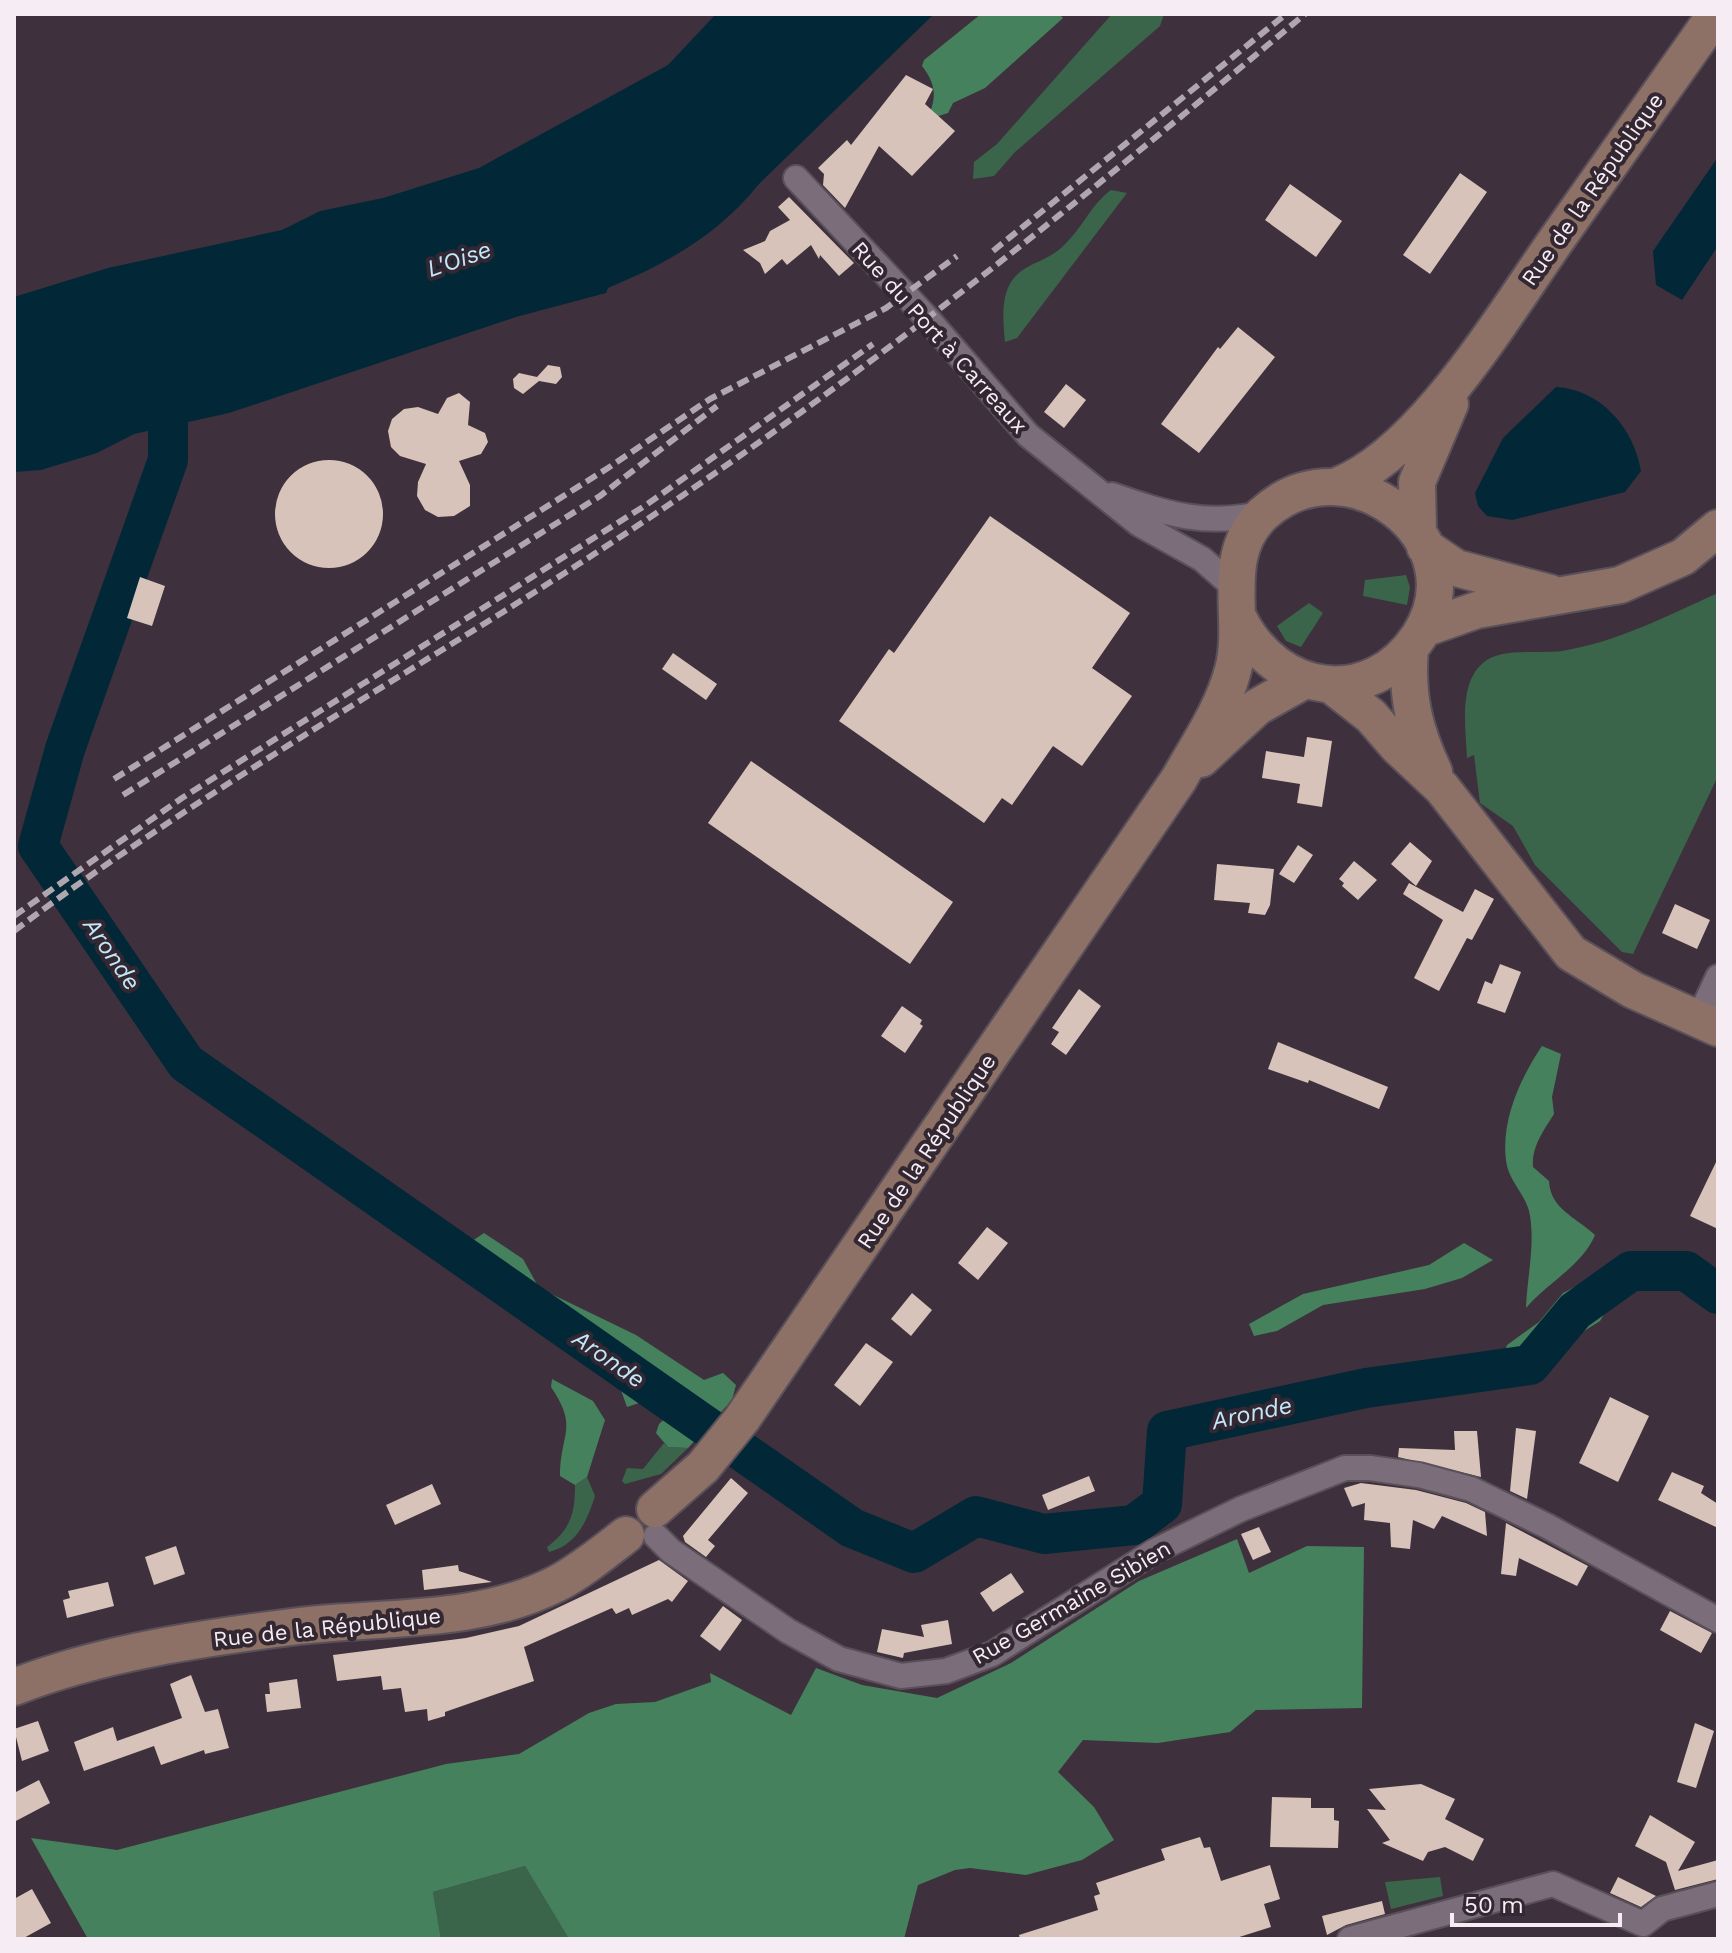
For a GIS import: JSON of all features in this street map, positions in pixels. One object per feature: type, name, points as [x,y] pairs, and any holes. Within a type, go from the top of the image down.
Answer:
[{"type":"main road","name":"Rue de la République","points":[[1337,486],[1360,478],[1388,456],[1469,363],[1716,14]]},
{"type":"main road","name":"Rue de la République","points":[[1422,540],[1417,482],[1469,363]]},
{"type":"main road","points":[[1564,594],[1532,590],[1456,568],[1422,540],[1402,514],[1383,499],[1361,490],[1337,486],[1308,490],[1264,513],[1244,543],[1237,603],[1257,648],[1271,662],[1318,682],[1371,716],[1442,788],[1571,953],[1633,990],[1708,1024]]},
{"type":"main road","points":[[1318,682],[1372,677],[1417,639],[1477,610],[1620,585],[1683,557],[1718,528]]},
{"type":"main road","points":[[1422,540],[1433,574],[1432,602],[1417,639],[1407,680],[1413,723],[1442,788]]},
{"type":"main road","name":"Rue de la République","points":[[14,1687],[137,1652],[220,1637],[302,1626],[471,1611],[510,1602],[556,1584],[646,1527],[709,1460],[742,1419],[1179,779],[1213,718],[1232,674],[1237,603]]},
{"type":"main road","name":"Rue de la République","points":[[1179,779],[1257,707],[1318,682]]},
{"type":"street","name":"Rue du Port à Carreaux","points":[[796,178],[927,318],[1028,435],[1139,524],[1202,559],[1237,603]]},
{"type":"street","name":"Rue du Port à Carreaux","points":[[1091,487],[1150,508],[1202,521],[1230,522],[1264,513]]},
{"type":"street","points":[[1708,1024],[1718,977]]},
{"type":"street","name":"Rue Germaine Sibien","points":[[646,1527],[671,1551],[788,1631],[839,1659],[901,1676],[946,1671],[992,1654],[1155,1551],[1265,1497],[1345,1468],[1419,1475],[1471,1489],[1547,1526],[1718,1620]]},
{"type":"street","points":[[1524,1872],[1646,1932],[1662,1909],[1718,1894]]},
{"type":"street","points":[[1350,1939],[1553,1884]]},
{"type":"green space","points":[[981,14],[1059,14],[1063,18],[985,88],[953,103],[948,113],[926,120],[934,93],[922,66],[924,60]]},
{"type":"green space","points":[[1112,14],[1164,14],[1160,26],[1015,152],[994,176],[973,179],[974,162],[997,144]]},
{"type":"green space","points":[[1111,190],[1127,193],[1017,338],[1005,342],[1005,295],[1013,279],[1025,268],[1061,248]]},
{"type":"green space","points":[[1406,575],[1410,587],[1407,605],[1363,596],[1365,580]]},
{"type":"green space","points":[[1718,593],[1718,776],[1633,954],[1622,952],[1535,865],[1513,826],[1480,803],[1474,755],[1467,758],[1465,708],[1470,683],[1475,672],[1490,658],[1510,653],[1582,647],[1642,627]]},
{"type":"green space","points":[[1309,603],[1323,613],[1301,647],[1286,641],[1277,626]]},
{"type":"green space","points":[[1542,1046],[1561,1054],[1552,1097],[1554,1114],[1536,1146],[1533,1167],[1549,1181],[1550,1191],[1559,1206],[1595,1235],[1582,1256],[1526,1308],[1531,1250],[1530,1216],[1507,1166],[1505,1150],[1513,1103]]},
{"type":"green space","points":[[484,1233],[523,1259],[539,1288],[636,1335],[704,1380],[723,1373],[736,1385],[732,1400],[688,1448],[668,1447],[656,1433],[659,1424],[684,1400],[678,1392],[667,1387],[652,1388],[639,1403],[627,1407],[617,1379],[632,1360],[603,1340],[520,1316],[460,1274],[456,1252]]},
{"type":"green space","points":[[1464,1243],[1493,1260],[1462,1278],[1425,1289],[1323,1305],[1277,1331],[1254,1336],[1249,1324],[1303,1294],[1429,1265]]},
{"type":"green space","points":[[1586,1281],[1589,1285],[1585,1291],[1525,1352],[1512,1354],[1505,1351],[1507,1345],[1539,1322],[1563,1293]]},
{"type":"green space","points":[[1642,1284],[1611,1302],[1600,1321],[1562,1345],[1546,1366],[1518,1381],[1510,1380],[1509,1375],[1558,1342],[1601,1299],[1626,1286]]},
{"type":"green space","points":[[552,1379],[593,1401],[605,1420],[587,1477],[575,1485],[560,1476],[566,1422],[551,1387]]},
{"type":"green space","points":[[664,1443],[668,1447],[688,1448],[661,1474],[625,1484],[622,1481],[627,1468],[643,1469]]},
{"type":"green space","points":[[587,1477],[595,1496],[580,1531],[567,1544],[549,1552],[547,1547],[562,1534],[570,1520],[575,1485]]},
{"type":"green space","points":[[1237,1539],[1249,1573],[1307,1546],[1364,1547],[1362,1708],[1256,1710],[1230,1732],[1158,1743],[1083,1740],[1058,1772],[1094,1807],[1114,1840],[1082,1860],[1026,1875],[970,1868],[955,1870],[918,1885],[904,1939],[569,1939],[525,1866],[433,1892],[441,1939],[88,1939],[31,1838],[117,1850],[446,1764],[519,1754],[589,1713],[616,1704],[655,1702],[711,1682],[710,1673],[791,1715],[816,1668],[862,1685],[937,1698],[1011,1663],[1139,1581]]},
{"type":"green space","points":[[525,1866],[569,1939],[441,1939],[433,1892]]},
{"type":"green space","points":[[1440,1877],[1443,1896],[1391,1909],[1385,1882]]},
{"type":"water","name":"L'Oise","points":[[716,14],[934,14],[727,218],[691,246],[608,288],[606,293],[516,317],[229,413],[134,434],[97,453],[41,470],[14,472],[14,297],[108,268],[282,230],[320,211],[383,198],[479,168],[668,65]]},
{"type":"water","points":[[1718,157],[1718,246],[1682,300],[1656,285],[1653,251]]},
{"type":"water","points":[[1556,387],[1587,395],[1612,414],[1631,440],[1641,471],[1625,492],[1512,520],[1487,516],[1478,506],[1475,493],[1503,438]]},
{"type":"building","points":[[906,75],[933,89],[925,104],[955,131],[912,176],[879,146],[845,208],[823,185],[824,174],[818,168],[847,140],[851,145]]},
{"type":"building","points":[[1460,173],[1487,192],[1430,274],[1403,255]]},
{"type":"building","points":[[1290,184],[1342,221],[1316,257],[1265,220]]},
{"type":"building","points":[[789,197],[854,263],[839,276],[820,255],[819,259],[811,245],[787,265],[782,259],[765,274],[760,263],[743,250],[765,241],[770,231],[790,220],[778,207]]},
{"type":"building","points":[[1238,327],[1275,357],[1199,453],[1161,424],[1218,347],[1220,349]]},
{"type":"building","points":[[548,365],[560,367],[562,377],[556,384],[539,381],[523,394],[514,388],[513,379],[519,373],[537,377]]},
{"type":"building","points":[[1066,384],[1086,400],[1064,428],[1044,412]]},
{"type":"building","points":[[459,393],[470,402],[468,425],[485,433],[488,442],[481,454],[459,461],[470,485],[470,506],[454,516],[438,517],[425,510],[417,496],[418,482],[426,464],[400,456],[391,447],[388,431],[392,419],[404,409],[418,407],[438,414],[447,398]]},
{"type":"building","points":[[329,460],[350,464],[367,476],[379,493],[383,514],[379,535],[367,552],[350,564],[329,568],[308,564],[291,552],[279,535],[275,514],[279,493],[291,476],[308,464]]},
{"type":"building","points":[[990,516],[1130,613],[1092,668],[1132,696],[1082,766],[1053,746],[1012,805],[1002,798],[984,823],[839,721],[889,649],[894,653]]},
{"type":"building","points":[[140,577],[165,586],[152,626],[127,618]]},
{"type":"building","points":[[673,653],[717,684],[706,700],[662,669]]},
{"type":"building","points":[[1307,737],[1332,741],[1322,807],[1297,803],[1300,784],[1262,778],[1266,751],[1304,757]]},
{"type":"building","points":[[751,761],[953,902],[910,964],[708,823]]},
{"type":"building","points":[[1410,842],[1432,861],[1416,886],[1391,864]]},
{"type":"building","points":[[1298,845],[1313,855],[1294,883],[1279,874]]},
{"type":"building","points":[[1354,861],[1377,880],[1358,900],[1342,886],[1344,883],[1339,879]]},
{"type":"building","points":[[1217,864],[1274,869],[1270,905],[1265,915],[1248,913],[1250,903],[1214,900]]},
{"type":"building","points":[[1409,883],[1463,912],[1475,889],[1494,899],[1472,940],[1467,938],[1439,991],[1414,978],[1443,920],[1403,894]]},
{"type":"building","points":[[1675,904],[1710,920],[1697,949],[1662,933]]},
{"type":"building","points":[[1500,964],[1521,972],[1505,1013],[1477,1003],[1485,981],[1492,984]]},
{"type":"building","points":[[1079,989],[1101,1006],[1066,1055],[1051,1044],[1059,1032],[1052,1028]]},
{"type":"building","points":[[902,1006],[922,1020],[920,1024],[923,1026],[905,1053],[881,1036]]},
{"type":"building","points":[[1278,1042],[1388,1087],[1379,1109],[1309,1080],[1308,1083],[1268,1069]]},
{"type":"building","points":[[1718,1158],[1718,1229],[1690,1216]]},
{"type":"building","points":[[987,1227],[1008,1243],[978,1280],[958,1263]]},
{"type":"building","points":[[912,1293],[932,1310],[911,1336],[891,1319]]},
{"type":"building","points":[[866,1343],[893,1362],[860,1406],[834,1385]]},
{"type":"building","points":[[1610,1397],[1649,1416],[1618,1482],[1579,1463]]},
{"type":"building","points":[[1516,1428],[1536,1431],[1527,1499],[1510,1491]]},
{"type":"building","points":[[1454,1431],[1477,1431],[1481,1477],[1398,1457],[1399,1448],[1455,1450]]},
{"type":"building","points":[[1672,1472],[1704,1486],[1701,1493],[1718,1504],[1718,1528],[1658,1500]]},
{"type":"building","points":[[1089,1476],[1095,1491],[1048,1510],[1042,1495]]},
{"type":"building","points":[[731,1478],[748,1493],[708,1540],[715,1546],[706,1557],[685,1542],[683,1536]]},
{"type":"building","points":[[1361,1483],[1416,1490],[1466,1503],[1485,1512],[1487,1536],[1442,1516],[1434,1529],[1413,1520],[1410,1549],[1391,1547],[1390,1523],[1364,1520],[1365,1503],[1352,1507],[1344,1488]]},
{"type":"building","points":[[432,1484],[441,1504],[395,1525],[386,1505]]},
{"type":"building","points":[[1506,1523],[1588,1566],[1577,1586],[1519,1558],[1516,1576],[1501,1574]]},
{"type":"building","points":[[1259,1527],[1271,1552],[1253,1560],[1241,1534]]},
{"type":"building","points":[[176,1546],[185,1574],[154,1585],[145,1557]]},
{"type":"building","points":[[659,1560],[688,1581],[672,1602],[668,1599],[632,1615],[629,1608],[616,1614],[612,1608],[524,1647],[534,1681],[445,1712],[445,1716],[428,1721],[427,1709],[405,1712],[401,1688],[383,1690],[381,1676],[337,1681],[333,1655],[466,1638],[519,1626]]},
{"type":"building","points":[[458,1565],[459,1571],[492,1582],[424,1590],[422,1570]]},
{"type":"building","points":[[1011,1573],[1024,1592],[993,1612],[980,1593]]},
{"type":"building","points":[[108,1582],[114,1606],[67,1618],[63,1600],[70,1598],[68,1591]]},
{"type":"building","points":[[723,1606],[742,1620],[720,1651],[700,1636]]},
{"type":"building","points":[[1670,1611],[1712,1633],[1701,1653],[1660,1630]]},
{"type":"building","points":[[948,1620],[952,1644],[904,1653],[903,1658],[877,1652],[882,1629],[924,1637],[921,1625]]},
{"type":"building","points":[[191,1675],[205,1712],[218,1709],[229,1748],[205,1754],[204,1750],[161,1765],[154,1746],[84,1771],[74,1742],[113,1727],[117,1741],[182,1718],[170,1684]]},
{"type":"building","points":[[297,1679],[301,1708],[267,1712],[265,1694],[270,1694],[269,1683]]},
{"type":"building","points":[[38,1721],[49,1751],[22,1761],[14,1729]]},
{"type":"building","points":[[1695,1723],[1714,1731],[1696,1788],[1677,1782]]},
{"type":"building","points":[[39,1780],[50,1803],[14,1822],[14,1793]]},
{"type":"building","points":[[1421,1784],[1455,1799],[1445,1819],[1484,1839],[1473,1861],[1445,1847],[1428,1852],[1423,1861],[1382,1843],[1390,1840],[1367,1809],[1386,1810],[1369,1789]]},
{"type":"building","points":[[1272,1797],[1311,1798],[1311,1808],[1334,1808],[1334,1820],[1339,1821],[1338,1848],[1270,1847]]},
{"type":"building","points":[[1650,1815],[1695,1842],[1678,1871],[1718,1860],[1718,1879],[1675,1890],[1666,1862],[1635,1846]]},
{"type":"building","points":[[1200,1837],[1204,1848],[1210,1847],[1221,1881],[1270,1865],[1280,1899],[1264,1904],[1271,1927],[1233,1939],[1020,1939],[1019,1935],[1098,1910],[1094,1896],[1100,1894],[1096,1883],[1165,1860],[1161,1849]]},
{"type":"building","points":[[1618,1877],[1656,1896],[1641,1907],[1610,1893]]},
{"type":"building","points":[[32,1889],[51,1923],[22,1939],[14,1939],[14,1899]]},
{"type":"building","points":[[1382,1901],[1385,1914],[1346,1925],[1327,1935],[1322,1916]]},
{"type":"waterway","name":"Aronde","points":[[168,370],[168,460],[65,749],[38,846],[186,1063],[852,1528],[914,1553],[976,1516],[1044,1534],[1134,1525],[1162,1504],[1167,1431],[1366,1388],[1530,1365],[1575,1311],[1631,1271],[1686,1271],[1718,1294]]},
{"type":"railway","points":[[993,251],[1286,14]]},
{"type":"railway","points":[[14,931],[170,821],[575,566],[739,456],[986,273],[1305,14]]},
{"type":"railway","points":[[114,779],[608,468],[710,399],[886,308],[957,256]]},
{"type":"railway","points":[[14,916],[182,798],[646,505],[873,344]]},
{"type":"railway","points":[[123,795],[600,496],[717,406]]}]
